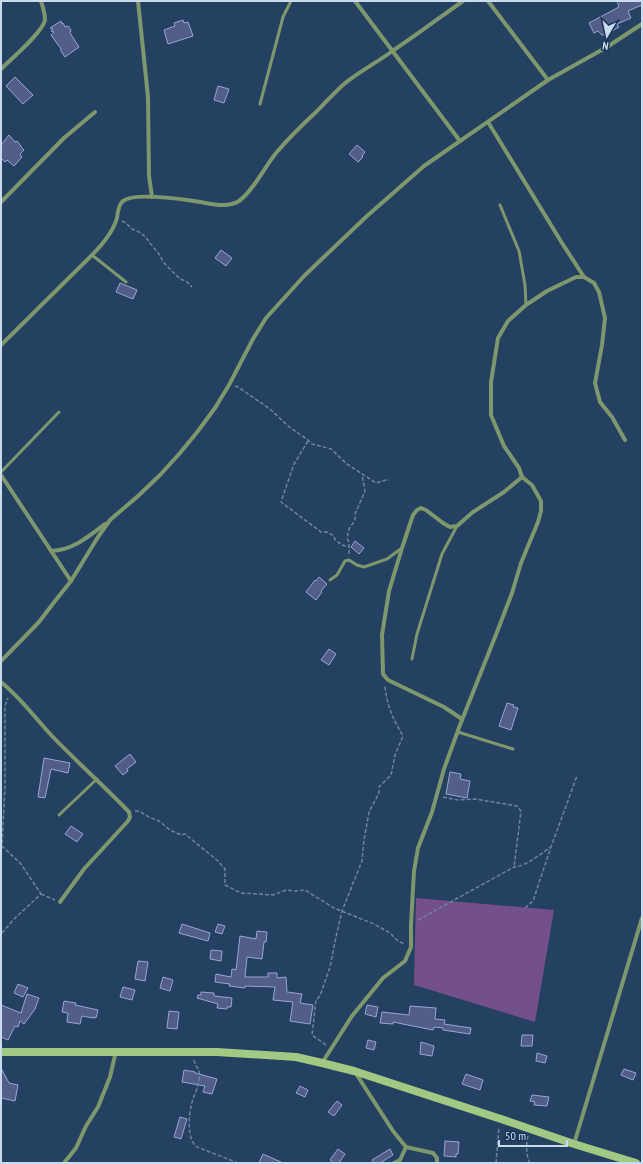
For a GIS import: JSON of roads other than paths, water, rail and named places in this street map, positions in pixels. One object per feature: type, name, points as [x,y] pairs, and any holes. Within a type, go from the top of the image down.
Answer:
[{"type":"street","points":[[1,69],[36,35],[45,20],[41,1]]},
{"type":"street","points":[[138,1],[148,97],[149,176],[152,197]]},
{"type":"street","points":[[355,1],[460,141]]},
{"type":"street","points":[[1,344],[92,256],[115,225],[121,203],[127,198],[152,197],[219,205],[229,205],[238,202],[252,189],[262,171],[276,153],[294,133],[344,84],[392,52],[463,1]]},
{"type":"street","points":[[488,1],[548,80]]},
{"type":"street","points":[[51,551],[70,548],[94,533],[155,480],[180,453],[215,408],[266,318],[305,274],[367,216],[424,166],[548,80],[606,47],[642,24]]},
{"type":"street","points":[[1,202],[64,138],[95,112]]},
{"type":"street","points":[[488,122],[584,277]]},
{"type":"street","points":[[322,1062],[352,1016],[383,978],[405,961],[410,947],[414,871],[417,853],[462,719],[512,593],[541,511],[541,501],[532,485],[522,477],[519,468],[504,446],[491,415],[491,382],[498,338],[508,321],[526,305],[547,290],[576,276],[584,277],[594,283],[599,292],[605,318],[595,383],[600,402],[612,417],[625,440]]},
{"type":"street","points":[[1,475],[71,581]]},
{"type":"street","points":[[462,719],[444,707],[388,680],[383,674],[382,635],[389,591],[413,515],[416,510],[421,508],[443,523],[450,526],[457,526],[473,512],[504,492],[522,477]]},
{"type":"street","points":[[1,661],[39,622],[71,581],[110,520]]},
{"type":"street","points":[[1,682],[12,691],[52,736],[129,812],[130,817],[128,821],[84,869],[60,902]]},
{"type":"street","points":[[574,1144],[642,918]]},
{"type":"street","points":[[64,1163],[76,1148],[86,1126],[98,1107],[110,1077],[116,1051]]},
{"type":"street","points":[[1,1052],[217,1052],[296,1057],[322,1062],[354,1071],[636,1163]]},
{"type":"street","points":[[354,1071],[406,1148],[433,1153],[437,1158],[437,1163]]},
{"type":"street","points":[[394,1163],[400,1160],[406,1148]]},
{"type":"lane","points":[[260,104],[284,17],[291,1]]},
{"type":"lane","points":[[500,205],[519,251],[525,285],[526,305]]},
{"type":"lane","points":[[92,256],[126,282]]},
{"type":"lane","points":[[1,472],[59,412]]},
{"type":"lane","points":[[412,659],[417,634],[442,554],[457,526]]},
{"type":"lane","points":[[330,580],[337,575],[345,561],[350,560],[357,565],[364,566],[388,559],[402,548]]},
{"type":"lane","points":[[458,732],[512,748]]},
{"type":"lane","points":[[59,815],[97,779]]}]
